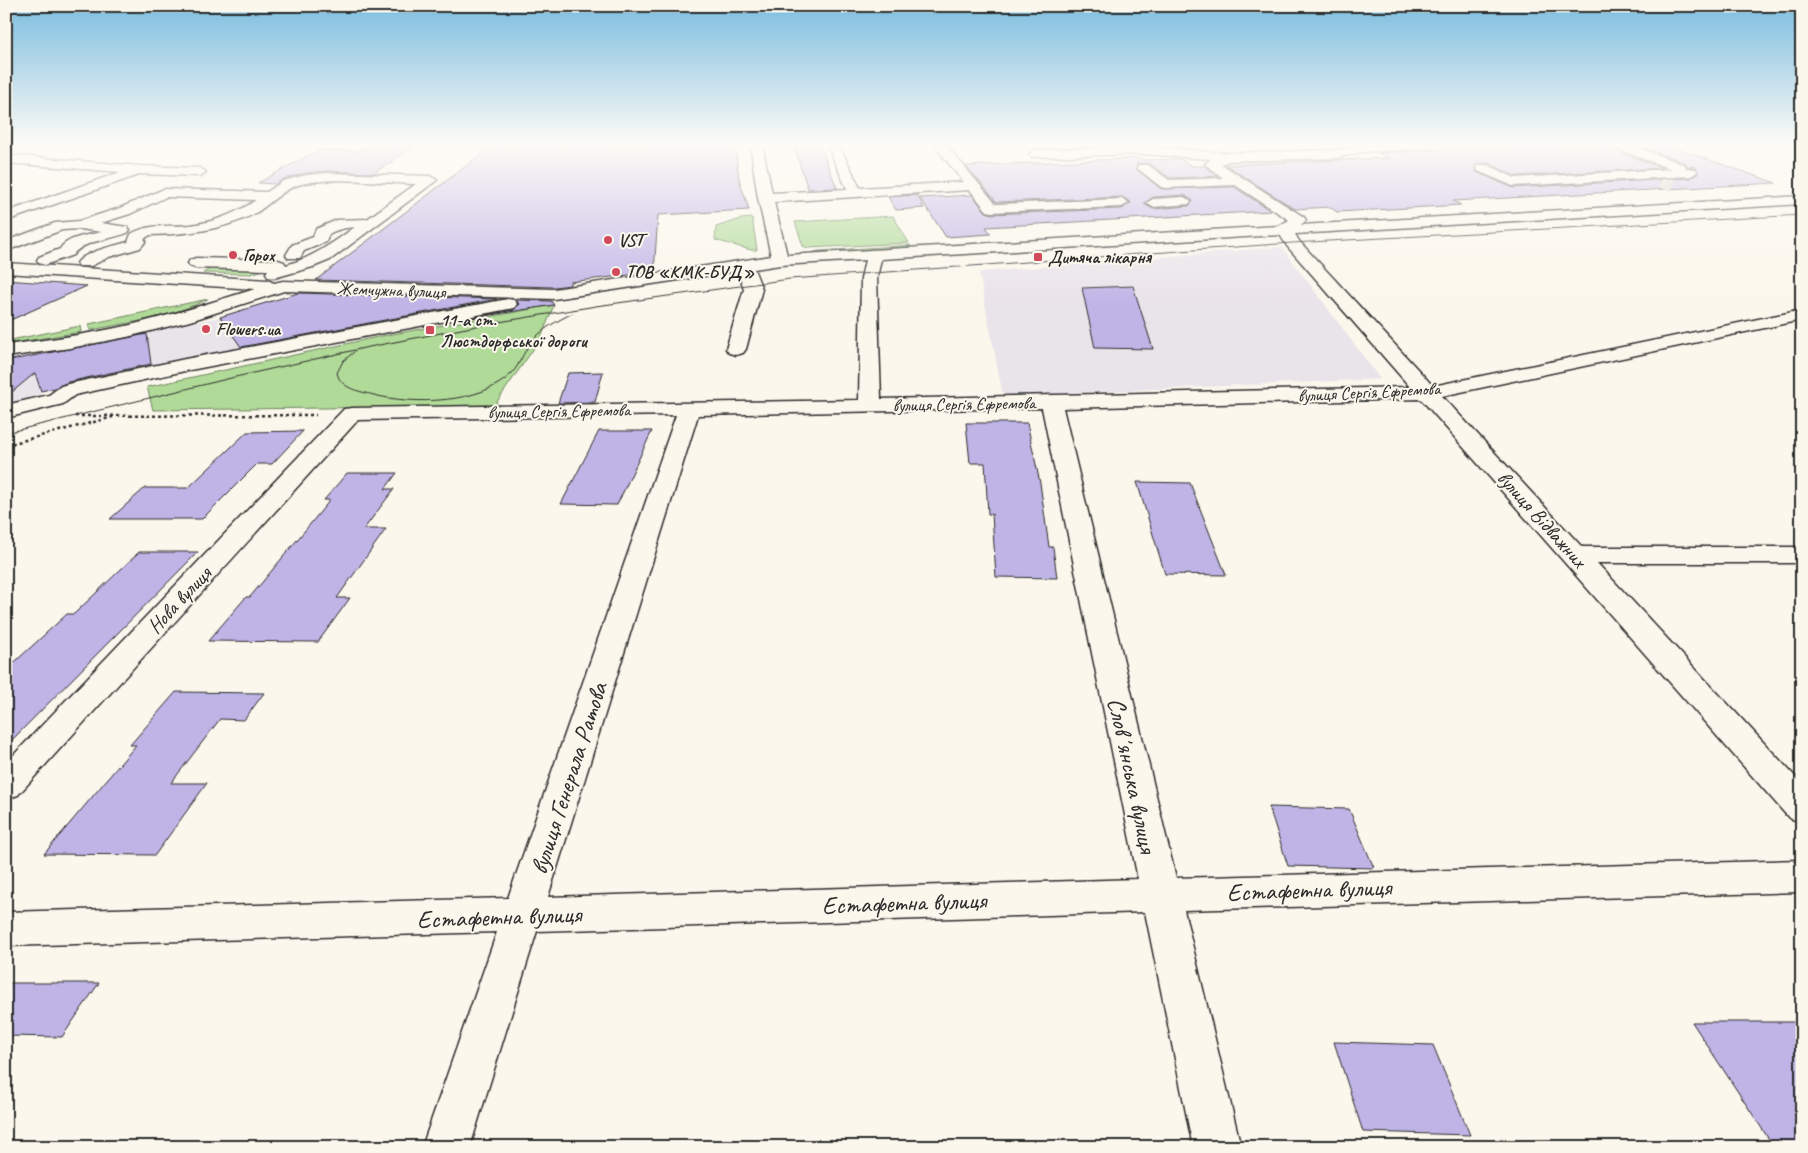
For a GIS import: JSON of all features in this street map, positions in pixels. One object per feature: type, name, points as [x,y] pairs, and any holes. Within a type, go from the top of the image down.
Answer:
[{"type":"street","points":[[6,217],[61,198]]},
{"type":"street","points":[[6,246],[60,226],[80,224],[125,211],[155,198]]},
{"type":"street","points":[[80,224],[122,230],[192,229],[226,222],[250,210],[267,198]]},
{"type":"street","points":[[279,275],[296,254],[298,248],[321,238],[321,232],[326,228],[347,223],[360,217],[362,213],[385,198]]},
{"type":"street","points":[[6,268],[279,275],[324,257],[405,198]]},
{"type":"street","points":[[765,198],[780,260]]},
{"type":"street","points":[[983,198],[992,208],[1122,204]]},
{"type":"street","points":[[1152,203],[1184,201],[1181,198]]},
{"type":"street","points":[[1264,198],[1299,220],[1285,229]]},
{"type":"street","points":[[1705,198],[1723,204]]},
{"type":"street","name":"Жемчужна вулиця","points":[[6,351],[70,342],[184,317],[279,275],[554,294],[780,260],[1802,200]]},
{"type":"street","points":[[347,223],[369,224]]},
{"type":"street","name":"вулиця Відважних","points":[[1285,229],[1292,243],[1802,808]]},
{"type":"street","points":[[45,260],[67,252],[68,248],[81,242],[110,236],[122,230]]},
{"type":"street","points":[[85,263],[103,254],[134,245],[138,241],[136,237],[147,231]]},
{"type":"street","points":[[870,406],[869,278],[874,255]]},
{"type":"street","points":[[6,257],[85,263],[160,262],[279,275]]},
{"type":"street","points":[[736,349],[753,288],[744,265]]},
{"type":"street","points":[[82,288],[145,293]]},
{"type":"street","points":[[6,404],[62,395],[554,294]]},
{"type":"street","name":"вулиця Сергія Єфремова","points":[[352,414],[870,406],[1427,393],[1802,315]]},
{"type":"street","points":[[6,412],[62,395]]},
{"type":"street","name":"Словʼянська вулиця","points":[[1051,402],[1159,894],[1217,1147]]},
{"type":"street","name":"вулиця Генерала Ратова","points":[[446,1147],[689,409]]},
{"type":"street","name":"Нова вулиця","points":[[6,786],[352,414]]},
{"type":"street","points":[[1575,555],[1802,555]]},
{"type":"street","name":"Естафетна вулиця","points":[[6,929],[523,916],[1159,894],[1802,876]]},
{"type":"path","points":[[62,395],[67,414],[73,416],[352,414]]},
{"type":"path","points":[[6,445],[118,416]]},
{"type":"shaded area","points":[[1282,247],[1380,379],[1003,396],[979,272]]},
{"type":"shaded area","points":[[220,317],[245,352],[176,363],[41,391],[38,401],[6,409],[6,359],[42,354]]},
{"type":"green space","points":[[893,216],[909,243],[808,248],[803,246],[795,222]]},
{"type":"green space","points":[[752,218],[757,250],[715,240],[716,227],[741,219]]},
{"type":"green space","points":[[910,245],[912,248],[814,252],[818,251]]},
{"type":"green space","points":[[213,267],[263,270],[251,274],[203,273]]},
{"type":"green space","points":[[208,299],[165,315],[90,330],[89,324]]},
{"type":"green space","points":[[554,305],[541,338],[494,406],[153,410],[147,387],[382,336]]},
{"type":"green space","points":[[80,326],[81,332],[6,344],[6,341]]},
{"type":"building","points":[[424,198],[745,198],[749,210],[658,215],[654,272],[570,282],[570,285],[554,287],[316,280]]},
{"type":"building","points":[[888,198],[919,198],[924,208],[896,210]]},
{"type":"building","points":[[920,198],[974,198],[986,212],[992,214],[1122,209],[1131,202],[1123,198],[1152,198],[1144,204],[1153,209],[1189,206],[1193,201],[1188,198],[1251,198],[1271,211],[986,227],[991,234],[946,237]]},
{"type":"building","points":[[993,198],[1102,198],[997,202]]},
{"type":"building","points":[[1277,198],[1510,198],[1453,201],[1461,205],[1337,212],[1330,207],[1295,209]]},
{"type":"building","points":[[6,280],[87,286],[6,322]]},
{"type":"building","points":[[1133,286],[1153,349],[1095,348],[1082,288]]},
{"type":"building","points":[[298,293],[497,299],[241,347],[220,317]]},
{"type":"building","points":[[516,300],[551,301],[554,305],[465,319],[514,310],[519,304]]},
{"type":"building","points":[[147,334],[151,364],[68,382],[55,388],[41,391],[35,373],[6,397],[6,361]]},
{"type":"building","points":[[603,372],[595,402],[558,403],[568,373]]},
{"type":"building","points":[[966,423],[1027,423],[1040,483],[1049,547],[1053,547],[1057,578],[996,577],[992,514],[988,514],[985,463],[970,463]]},
{"type":"building","points":[[303,431],[272,464],[257,464],[202,519],[110,519],[145,488],[188,488],[247,432]]},
{"type":"building","points":[[599,431],[652,431],[617,505],[561,504]]},
{"type":"building","points":[[347,473],[397,473],[385,489],[394,489],[364,529],[386,529],[337,598],[350,598],[318,642],[208,641],[246,597],[250,597],[330,500],[324,500]]},
{"type":"building","points":[[1137,482],[1190,483],[1226,575],[1165,574]]},
{"type":"building","points":[[139,552],[198,552],[6,746],[6,670],[67,614],[74,614]]},
{"type":"building","points":[[176,692],[264,693],[244,720],[220,719],[171,783],[207,783],[155,855],[44,854],[136,745],[130,745]]},
{"type":"building","points":[[1269,807],[1349,809],[1374,868],[1288,866]]},
{"type":"building","points":[[6,983],[99,983],[62,1037],[6,1036]]},
{"type":"building","points":[[1692,1022],[1802,1022],[1802,1147],[1774,1147]]},
{"type":"building","points":[[1334,1042],[1433,1045],[1470,1135],[1363,1132]]},
{"type":"tram line","points":[[6,433],[231,378],[364,348],[487,324],[596,306],[790,279],[1292,243],[1802,215]]},
{"type":"tram line","points":[[354,352],[343,361],[337,373],[342,383],[351,388],[374,395],[408,400],[427,401],[466,396],[484,391],[512,373],[528,347],[539,334],[555,322],[573,313]]},
{"type":"place","name":"VST","points":[[608,240]]},
{"type":"place","name":"Горох","points":[[233,255]]},
{"type":"place","name":"Дитяча лікарня","points":[[1038,257]]},
{"type":"place","name":"ТОВ «КМК-БУД»","points":[[616,272]]},
{"type":"place","name":"Flowers.ua","points":[[206,329]]},
{"type":"place","name":"11-а ст. Люстдорфської дороги","points":[[430,330]]}]
